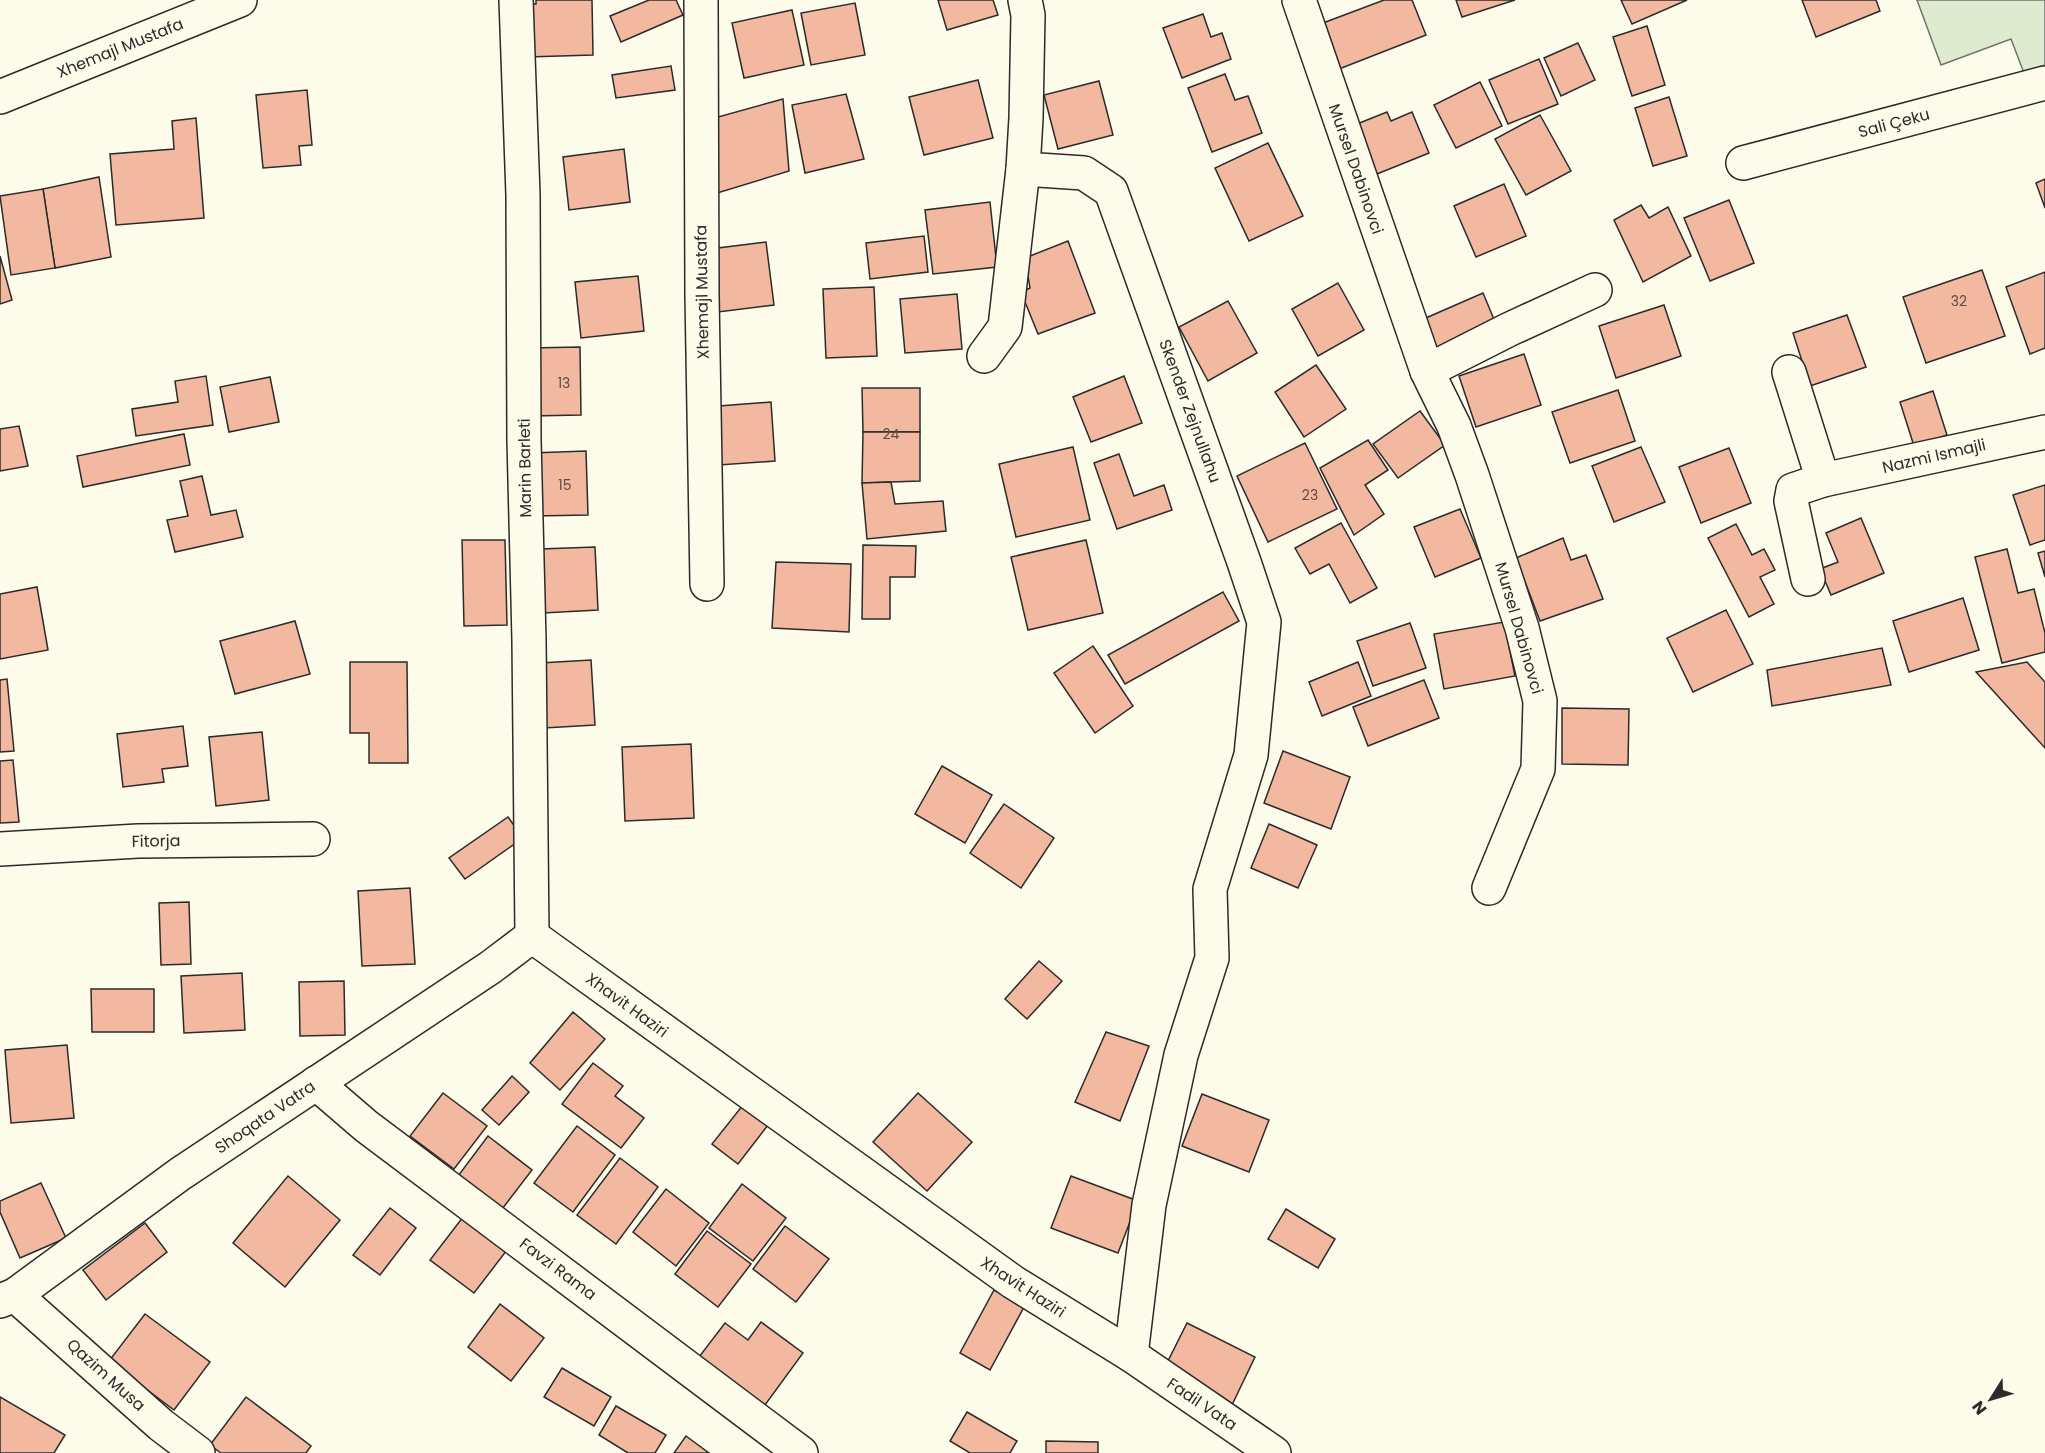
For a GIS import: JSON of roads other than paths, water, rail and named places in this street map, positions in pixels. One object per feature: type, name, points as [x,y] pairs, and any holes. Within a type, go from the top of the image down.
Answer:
[{"type":"street","name":"Xhemajl Mustafa","points":[[0,96],[240,0]]},
{"type":"street","name":"Marin Barleti","points":[[516,0],[523,195],[524,440],[529,629],[532,936]]},
{"type":"street","name":"Xhemajl Mustafa","points":[[700,0],[701,283],[707,584]]},
{"type":"street","points":[[984,356],[1005,327],[1023,169],[1028,15],[1025,0]]},
{"type":"street","name":"Mursel Dabinovci","points":[[1299,0],[1427,371],[1454,426],[1472,475],[1522,628],[1540,701],[1538,769],[1489,888]]},
{"type":"street","name":"Sali Çeku","points":[[1743,162],[2045,83]]},
{"type":"street","name":"Skender Zejnullahu","points":[[1023,169],[1084,173],[1111,191],[1264,622],[1251,755],[1210,889],[1212,958],[1181,1055],[1149,1205],[1131,1356]]},
{"type":"street","points":[[1427,371],[1595,290]]},
{"type":"street","points":[[1789,372],[1823,480]]},
{"type":"street","name":"Nazmi Ismajli","points":[[1808,579],[1791,501],[1793,490],[1823,480],[2045,432]]},
{"type":"street","name":"Fitorja","points":[[0,849],[138,841],[313,839]]},
{"type":"street","name":"Shoqata Vatra","points":[[8,1298],[180,1174],[491,967],[532,936]]},
{"type":"street","name":"Xhavit Haziri","points":[[532,936],[1013,1282],[1131,1356]]},
{"type":"street","name":"Favzi Rama","points":[[316,1083],[366,1126],[801,1453]]},
{"type":"street","name":"Qazim Musa","points":[[8,1298],[198,1453]]},
{"type":"street","name":"Fadil Vata","points":[[1131,1356],[1274,1453]]}]
